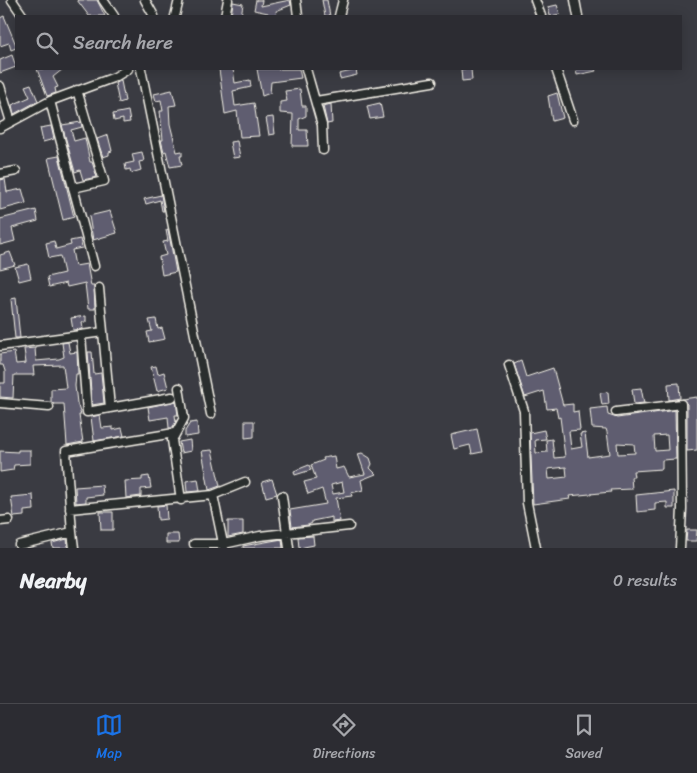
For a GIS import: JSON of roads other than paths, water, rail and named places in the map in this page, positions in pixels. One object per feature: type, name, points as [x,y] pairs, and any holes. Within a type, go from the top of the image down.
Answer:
[{"type":"street","points":[[12,0],[22,15]]},
{"type":"street","points":[[103,0],[113,15]]},
{"type":"street","points":[[145,0],[153,15]]},
{"type":"street","points":[[174,15],[179,0]]},
{"type":"street","points":[[225,15],[228,0]]},
{"type":"street","points":[[296,0],[298,15]]},
{"type":"street","points":[[339,15],[343,0]]},
{"type":"street","points":[[535,0],[540,15]]},
{"type":"street","points":[[575,0],[578,15]]},
{"type":"street","points":[[0,128],[50,101],[115,77],[126,70]]},
{"type":"street","points":[[141,70],[211,414]]},
{"type":"street","points":[[306,70],[322,125],[323,150]]},
{"type":"street","points":[[556,70],[573,120]]},
{"type":"street","points":[[316,101],[432,82]]},
{"type":"street","points":[[0,86],[11,122]]},
{"type":"street","points":[[73,188],[104,181],[77,90]]},
{"type":"street","points":[[50,101],[94,266]]},
{"type":"street","points":[[0,174],[16,171]]},
{"type":"street","points":[[99,288],[110,408]]},
{"type":"street","points":[[0,346],[103,332]]},
{"type":"street","points":[[81,335],[87,412],[172,397]]},
{"type":"street","points":[[509,365],[524,411],[527,503],[536,548]]},
{"type":"street","points":[[179,388],[184,418],[174,433],[172,440],[181,500]]},
{"type":"street","points":[[0,403],[49,407]]},
{"type":"street","points":[[616,412],[682,404],[680,548]]},
{"type":"street","points":[[74,548],[66,451],[174,433]]},
{"type":"street","points":[[70,509],[181,500],[213,495],[245,482]]},
{"type":"street","points":[[213,495],[224,546]]},
{"type":"street","points":[[282,496],[289,548]]},
{"type":"street","points":[[0,521],[10,520]]},
{"type":"street","points":[[194,544],[224,546],[260,536],[349,526]]},
{"type":"street","points":[[19,545],[72,532]]},
{"type":"street","points":[[42,539],[42,548]]}]
